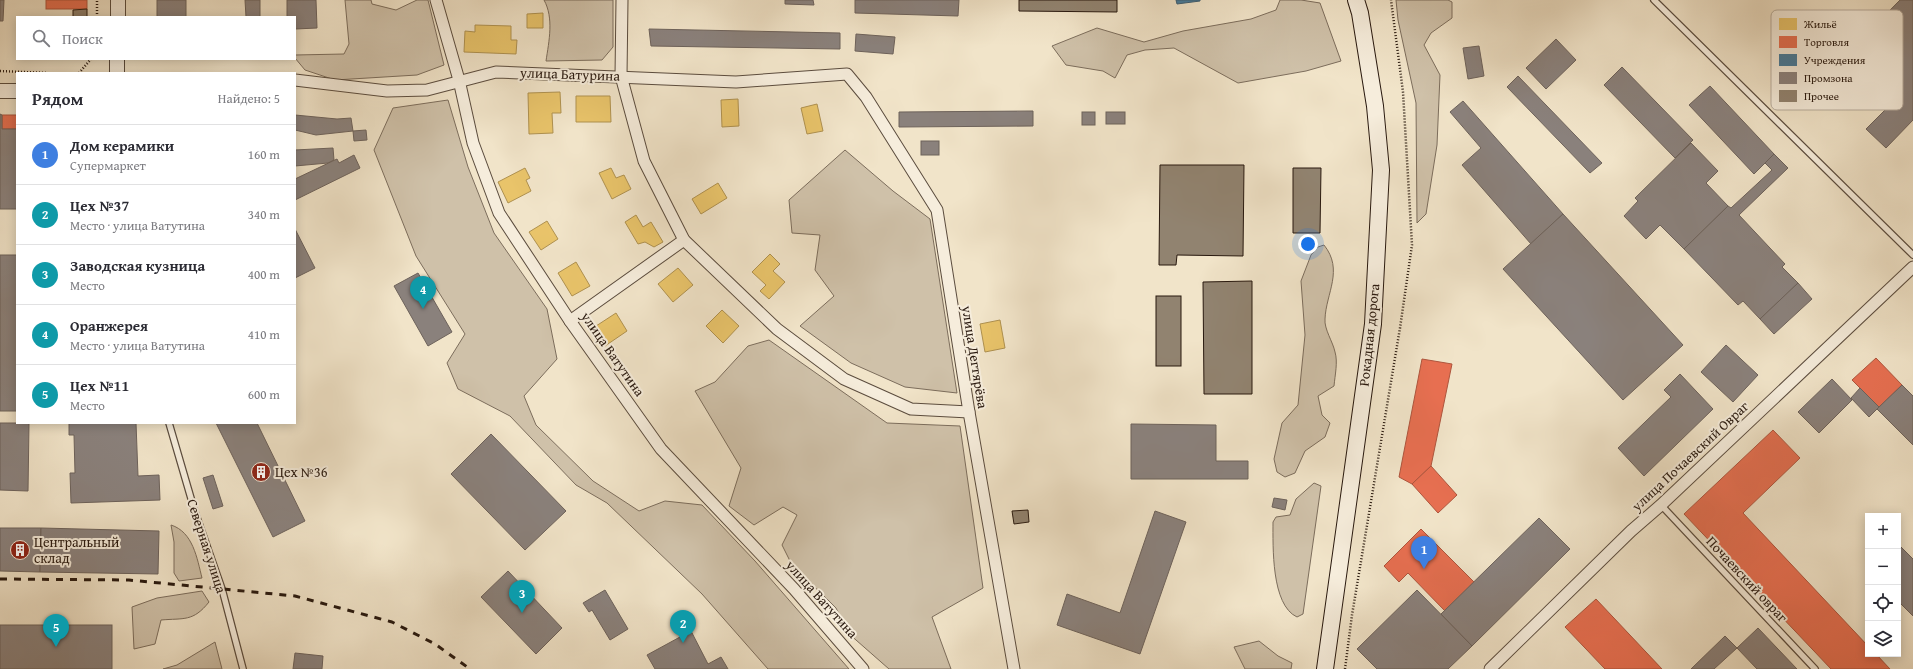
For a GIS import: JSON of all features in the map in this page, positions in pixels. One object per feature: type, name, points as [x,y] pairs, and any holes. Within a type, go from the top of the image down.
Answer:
[{"type":"main road","name":"Рокадная дорога","points":[[1325,669],[1373,324],[1381,170],[1375,106],[1360,13],[1356,0]]},
{"type":"street","points":[[118,0],[118,16]]},
{"type":"street","name":"улица Ватутина","points":[[436,0],[459,80],[473,143],[499,213],[570,321],[661,449],[794,588],[863,669]]},
{"type":"street","points":[[622,0],[621,76],[644,161],[684,240],[777,329],[844,379],[911,409],[969,412]]},
{"type":"street","points":[[117,60],[117,72]]},
{"type":"street","name":"улица Батурина","points":[[296,80],[387,91],[426,90],[459,80],[496,72],[621,76],[736,82],[847,74]]},
{"type":"street","name":"улица Дегтярёва","points":[[847,74],[866,97],[937,210],[969,412],[1014,669]]},
{"type":"street","points":[[0,91],[16,91]]},
{"type":"street","points":[[570,321],[684,240]]},
{"type":"street","name":"улица Почаевский Овраг","points":[[1490,669],[1630,531],[1661,505],[1913,267]]},
{"type":"lane","points":[[1654,0],[1913,254]]},
{"type":"lane","name":"Северная улица","points":[[169,424],[196,512],[222,589],[243,669]]},
{"type":"lane","name":"Почаевский овраг","points":[[1661,505],[1815,669]]},
{"type":"path","points":[[97,0],[97,16]]},
{"type":"path","points":[[80,72],[90,60]]},
{"type":"path","points":[[0,71],[24,72]]},
{"type":"shaded area","points":[[345,0],[371,0],[372,4],[396,10],[417,0],[428,0],[444,65],[417,75],[335,80],[305,70],[296,59],[296,55],[344,54],[349,44]]},
{"type":"shaded area","points":[[544,0],[613,0],[613,47],[602,60],[546,61],[550,22]]},
{"type":"shaded area","points":[[1280,0],[1301,0],[1320,3],[1341,61],[1306,71],[1238,83],[1174,48],[1145,50],[1127,55],[1115,78],[1103,71],[1066,65],[1052,46],[1097,28],[1144,42],[1183,31],[1251,19],[1276,10]]},
{"type":"shaded area","points":[[1396,0],[1448,0],[1452,2],[1452,18],[1431,33],[1424,45],[1440,75],[1437,145],[1426,214],[1417,223],[1416,103],[1398,20]]},
{"type":"shaded area","points":[[448,100],[468,167],[494,233],[547,309],[557,359],[524,396],[536,425],[593,481],[639,511],[665,501],[702,505],[755,561],[849,669],[768,669],[702,594],[607,503],[576,485],[510,416],[458,389],[447,363],[465,334],[416,256],[374,150],[393,108]]},
{"type":"shaded area","points":[[845,150],[893,191],[930,219],[957,393],[905,387],[851,363],[800,326],[834,296],[815,270],[820,235],[792,233],[789,200]]},
{"type":"shaded area","points":[[1324,245],[1330,254],[1333,263],[1332,282],[1326,309],[1325,323],[1334,348],[1336,364],[1334,386],[1318,396],[1322,415],[1330,423],[1325,437],[1305,451],[1295,473],[1285,477],[1277,472],[1274,459],[1282,423],[1298,405],[1305,335],[1301,281],[1311,255],[1318,247]]},
{"type":"shaded area","points":[[769,340],[887,423],[960,426],[983,588],[932,617],[951,669],[889,669],[848,633],[836,608],[794,569],[782,545],[797,515],[783,507],[754,525],[729,506],[741,468],[695,391],[715,382],[748,346]]},
{"type":"shaded area","points":[[1314,483],[1321,486],[1303,614],[1297,617],[1289,610],[1282,600],[1278,588],[1275,574],[1273,522],[1276,517],[1290,515],[1296,499]]},
{"type":"shaded area","points":[[171,525],[184,533],[189,540],[196,554],[202,578],[179,581],[174,573],[174,542]]},
{"type":"shaded area","points":[[202,591],[209,602],[198,613],[188,618],[161,620],[155,644],[134,649],[132,607],[157,598]]},
{"type":"shaded area","points":[[1259,641],[1278,656],[1292,663],[1291,669],[1245,669],[1234,647]]},
{"type":"shaded area","points":[[215,642],[222,669],[163,669],[177,665]]},
{"type":"building: Жильё","points":[[543,13],[543,28],[527,28],[527,14]]},
{"type":"building: Жильё","points":[[475,25],[511,26],[511,40],[517,40],[516,54],[464,52],[465,31],[475,32]]},
{"type":"building: Жильё","points":[[560,92],[561,113],[552,113],[553,133],[529,134],[528,93]]},
{"type":"building: Жильё","points":[[576,96],[610,96],[611,122],[576,122]]},
{"type":"building: Жильё","points":[[738,99],[739,126],[722,127],[721,100]]},
{"type":"building: Жильё","points":[[817,104],[823,131],[807,134],[801,108]]},
{"type":"building: Жильё","points":[[525,168],[530,178],[526,180],[531,191],[508,203],[498,182]]},
{"type":"building: Жильё","points":[[611,168],[616,178],[624,175],[631,189],[612,199],[599,173]]},
{"type":"building: Жильё","points":[[718,183],[727,198],[701,214],[692,199]]},
{"type":"building: Жильё","points":[[636,215],[643,227],[651,222],[663,242],[654,247],[645,242],[638,244],[625,222]]},
{"type":"building: Жильё","points":[[547,221],[558,239],[541,250],[529,232]]},
{"type":"building: Жильё","points":[[770,254],[780,264],[773,271],[785,282],[769,299],[760,291],[766,285],[752,272]]},
{"type":"building: Жильё","points":[[576,262],[590,286],[572,296],[558,273]]},
{"type":"building: Жильё","points":[[678,268],[693,285],[673,302],[658,284]]},
{"type":"building: Жильё","points":[[722,310],[739,326],[723,343],[706,326]]},
{"type":"building: Жильё","points":[[616,313],[627,331],[605,346],[593,328]]},
{"type":"building: Жильё","points":[[1000,320],[1005,348],[985,352],[980,324]]},
{"type":"building: Торговля","points":[[46,0],[87,0],[87,9],[46,9]]},
{"type":"building: Торговля","points":[[2,115],[16,115],[16,129],[2,129]]},
{"type":"building: Торговля","points":[[1876,358],[1902,385],[1879,407],[1852,380]]},
{"type":"building: Торговля","points":[[1422,359],[1452,364],[1431,466],[1412,484],[1399,477]]},
{"type":"building: Торговля","points":[[1773,430],[1800,458],[1743,513],[1865,643],[1865,657],[1879,657],[1890,669],[1831,669],[1684,514]]},
{"type":"building: Торговля","points":[[1431,466],[1457,495],[1438,513],[1412,484]]},
{"type":"building: Торговля","points":[[1421,529],[1474,582],[1445,611],[1408,573],[1399,582],[1384,566]]},
{"type":"building: Торговля","points":[[1596,599],[1662,669],[1605,669],[1565,627]]},
{"type":"building: Учреждения","points":[[1176,0],[1200,0],[1200,1],[1177,4]]},
{"type":"building: Промзона","points":[[0,0],[4,0],[3,21],[0,21]]},
{"type":"building: Промзона","points":[[157,0],[186,0],[186,16],[157,16]]},
{"type":"building: Промзона","points":[[245,0],[260,0],[260,16],[246,16]]},
{"type":"building: Промзона","points":[[287,0],[316,0],[317,28],[296,29],[296,16],[287,16]]},
{"type":"building: Промзона","points":[[785,0],[813,0],[814,5],[785,4]]},
{"type":"building: Промзона","points":[[855,0],[959,0],[958,16],[855,13]]},
{"type":"building: Промзона","points":[[1900,0],[1913,0],[1913,120],[1886,148],[1866,129],[1885,110],[1903,110],[1903,10],[1890,10]]},
{"type":"building: Промзона","points":[[649,29],[840,33],[840,49],[651,46]]},
{"type":"building: Промзона","points":[[856,34],[895,37],[893,54],[855,51]]},
{"type":"building: Промзона","points":[[1556,39],[1576,60],[1546,89],[1526,68]]},
{"type":"building: Промзона","points":[[1479,46],[1484,76],[1468,79],[1463,48]]},
{"type":"building: Промзона","points":[[1622,67],[1693,140],[1675,158],[1604,85]]},
{"type":"building: Промзона","points":[[1518,76],[1602,163],[1590,173],[1507,87]]},
{"type":"building: Промзона","points":[[1710,86],[1774,154],[1754,174],[1689,105]]},
{"type":"building: Промзона","points":[[1463,101],[1563,214],[1531,244],[1462,165],[1481,148],[1450,112]]},
{"type":"building: Промзона","points":[[1033,111],[1033,126],[899,127],[899,112]]},
{"type":"building: Промзона","points":[[1082,112],[1095,112],[1095,125],[1082,125]]},
{"type":"building: Промзона","points":[[1106,112],[1125,112],[1125,124],[1106,124]]},
{"type":"building: Промзона","points":[[0,114],[2,115],[2,129],[16,129],[16,209],[0,209]]},
{"type":"building: Промзона","points":[[296,115],[337,119],[351,118],[353,131],[316,135],[296,130]]},
{"type":"building: Промзона","points":[[366,130],[367,140],[354,141],[353,131]]},
{"type":"building: Промзона","points":[[921,141],[939,141],[939,155],[921,155]]},
{"type":"building: Промзона","points":[[1691,143],[1718,171],[1706,183],[1728,206],[1684,249],[1660,225],[1646,239],[1624,216],[1638,201],[1635,198]]},
{"type":"building: Промзона","points":[[333,148],[334,160],[328,163],[296,166],[296,150]]},
{"type":"building: Промзона","points":[[1774,154],[1788,168],[1739,215],[1785,264],[1782,267],[1798,283],[1760,319],[1743,301],[1738,305],[1684,249],[1728,206],[1731,208],[1772,170],[1765,163]]},
{"type":"building: Промзона","points":[[354,155],[360,168],[296,200],[296,179],[337,159],[339,163]]},
{"type":"building: Промзона","points":[[1563,214],[1683,345],[1623,400],[1503,269]]},
{"type":"building: Промзона","points":[[296,231],[315,268],[296,278]]},
{"type":"building: Промзона","points":[[0,255],[16,255],[16,411],[0,411]]},
{"type":"building: Промзона","points":[[418,273],[452,332],[428,346],[394,286]]},
{"type":"building: Промзона","points":[[1798,283],[1812,299],[1774,334],[1760,319]]},
{"type":"building: Промзона","points":[[1726,345],[1758,375],[1733,402],[1701,372]]},
{"type":"building: Промзона","points":[[1680,374],[1713,409],[1644,476],[1618,448],[1671,397],[1664,390]]},
{"type":"building: Промзона","points":[[1832,379],[1852,400],[1819,433],[1798,412]]},
{"type":"building: Промзона","points":[[1902,385],[1913,396],[1913,445],[1877,409]]},
{"type":"building: Промзона","points":[[1860,388],[1879,407],[1869,417],[1851,398]]},
{"type":"building: Промзона","points":[[0,423],[29,424],[28,491],[0,490]]},
{"type":"building: Промзона","points":[[69,424],[136,424],[138,476],[159,475],[160,500],[71,503],[70,473],[75,473],[74,435],[69,435]]},
{"type":"building: Промзона","name":"Цех №36","points":[[216,424],[257,424],[305,521],[273,537]]},
{"type":"building: Промзона","points":[[1131,424],[1216,425],[1216,461],[1248,461],[1248,479],[1131,479]]},
{"type":"building: Промзона","points":[[491,434],[566,511],[525,550],[451,474]]},
{"type":"building: Промзона","points":[[213,475],[223,506],[213,509],[203,478]]},
{"type":"building: Промзона","points":[[1274,498],[1287,500],[1285,510],[1272,507]]},
{"type":"building: Промзона","points":[[1155,511],[1186,522],[1140,654],[1057,625],[1067,594],[1120,613]]},
{"type":"building: Промзона","points":[[1539,518],[1570,549],[1472,646],[1441,614]]},
{"type":"building: Промзона","name":"Центральный склад","points":[[0,528],[41,528],[40,572],[0,571]]},
{"type":"building: Промзона","points":[[41,528],[159,531],[158,574],[40,572]]},
{"type":"building: Промзона","points":[[1901,547],[1913,559],[1913,616],[1901,604]]},
{"type":"building: Промзона","points":[[508,571],[562,628],[536,654],[481,597]]},
{"type":"building: Промзона","points":[[605,590],[628,629],[610,640],[592,610],[589,612],[583,603]]},
{"type":"building: Промзона","points":[[1417,590],[1472,646],[1448,669],[1377,669],[1357,649]]},
{"type":"building: Промзона","points":[[0,625],[112,625],[112,669],[0,669]]},
{"type":"building: Промзона","points":[[1758,628],[1797,669],[1757,669],[1737,648]]},
{"type":"building: Промзона","points":[[691,631],[708,664],[721,657],[728,669],[655,669],[647,655]]},
{"type":"building: Промзона","points":[[1725,636],[1737,648],[1714,669],[1691,669]]},
{"type":"building: Промзона","points":[[295,653],[323,656],[322,669],[293,669]]},
{"type":"building: Прочее","points":[[1019,0],[1117,0],[1117,12],[1019,11]]},
{"type":"building: Прочее","points":[[87,9],[87,16],[73,16],[73,10]]},
{"type":"building: Прочее","points":[[1160,165],[1244,165],[1243,256],[1177,255],[1176,265],[1159,265]]},
{"type":"building: Прочее","points":[[1293,168],[1321,168],[1320,233],[1293,233]]},
{"type":"building: Прочее","points":[[1252,281],[1252,394],[1204,394],[1203,282]]},
{"type":"building: Прочее","points":[[1156,296],[1181,296],[1181,366],[1156,366]]},
{"type":"building: Прочее","points":[[1028,510],[1029,522],[1014,524],[1012,511]]},
{"type":"railway","points":[[0,579],[129,580],[295,596],[392,622],[435,644],[470,669]]},
{"type":"place","name":"Оранжерея","points":[[423,309]]},
{"type":"place","name":"Цех №36","points":[[261,472]]},
{"type":"place","name":"Центральный склад","points":[[20,550]]},
{"type":"place","name":"Дом керамики","points":[[1424,569]]},
{"type":"place","name":"Заводская кузница","points":[[522,613]]},
{"type":"place","name":"Цех №37","points":[[683,643]]},
{"type":"place","name":"Цех №11","points":[[56,647]]}]
